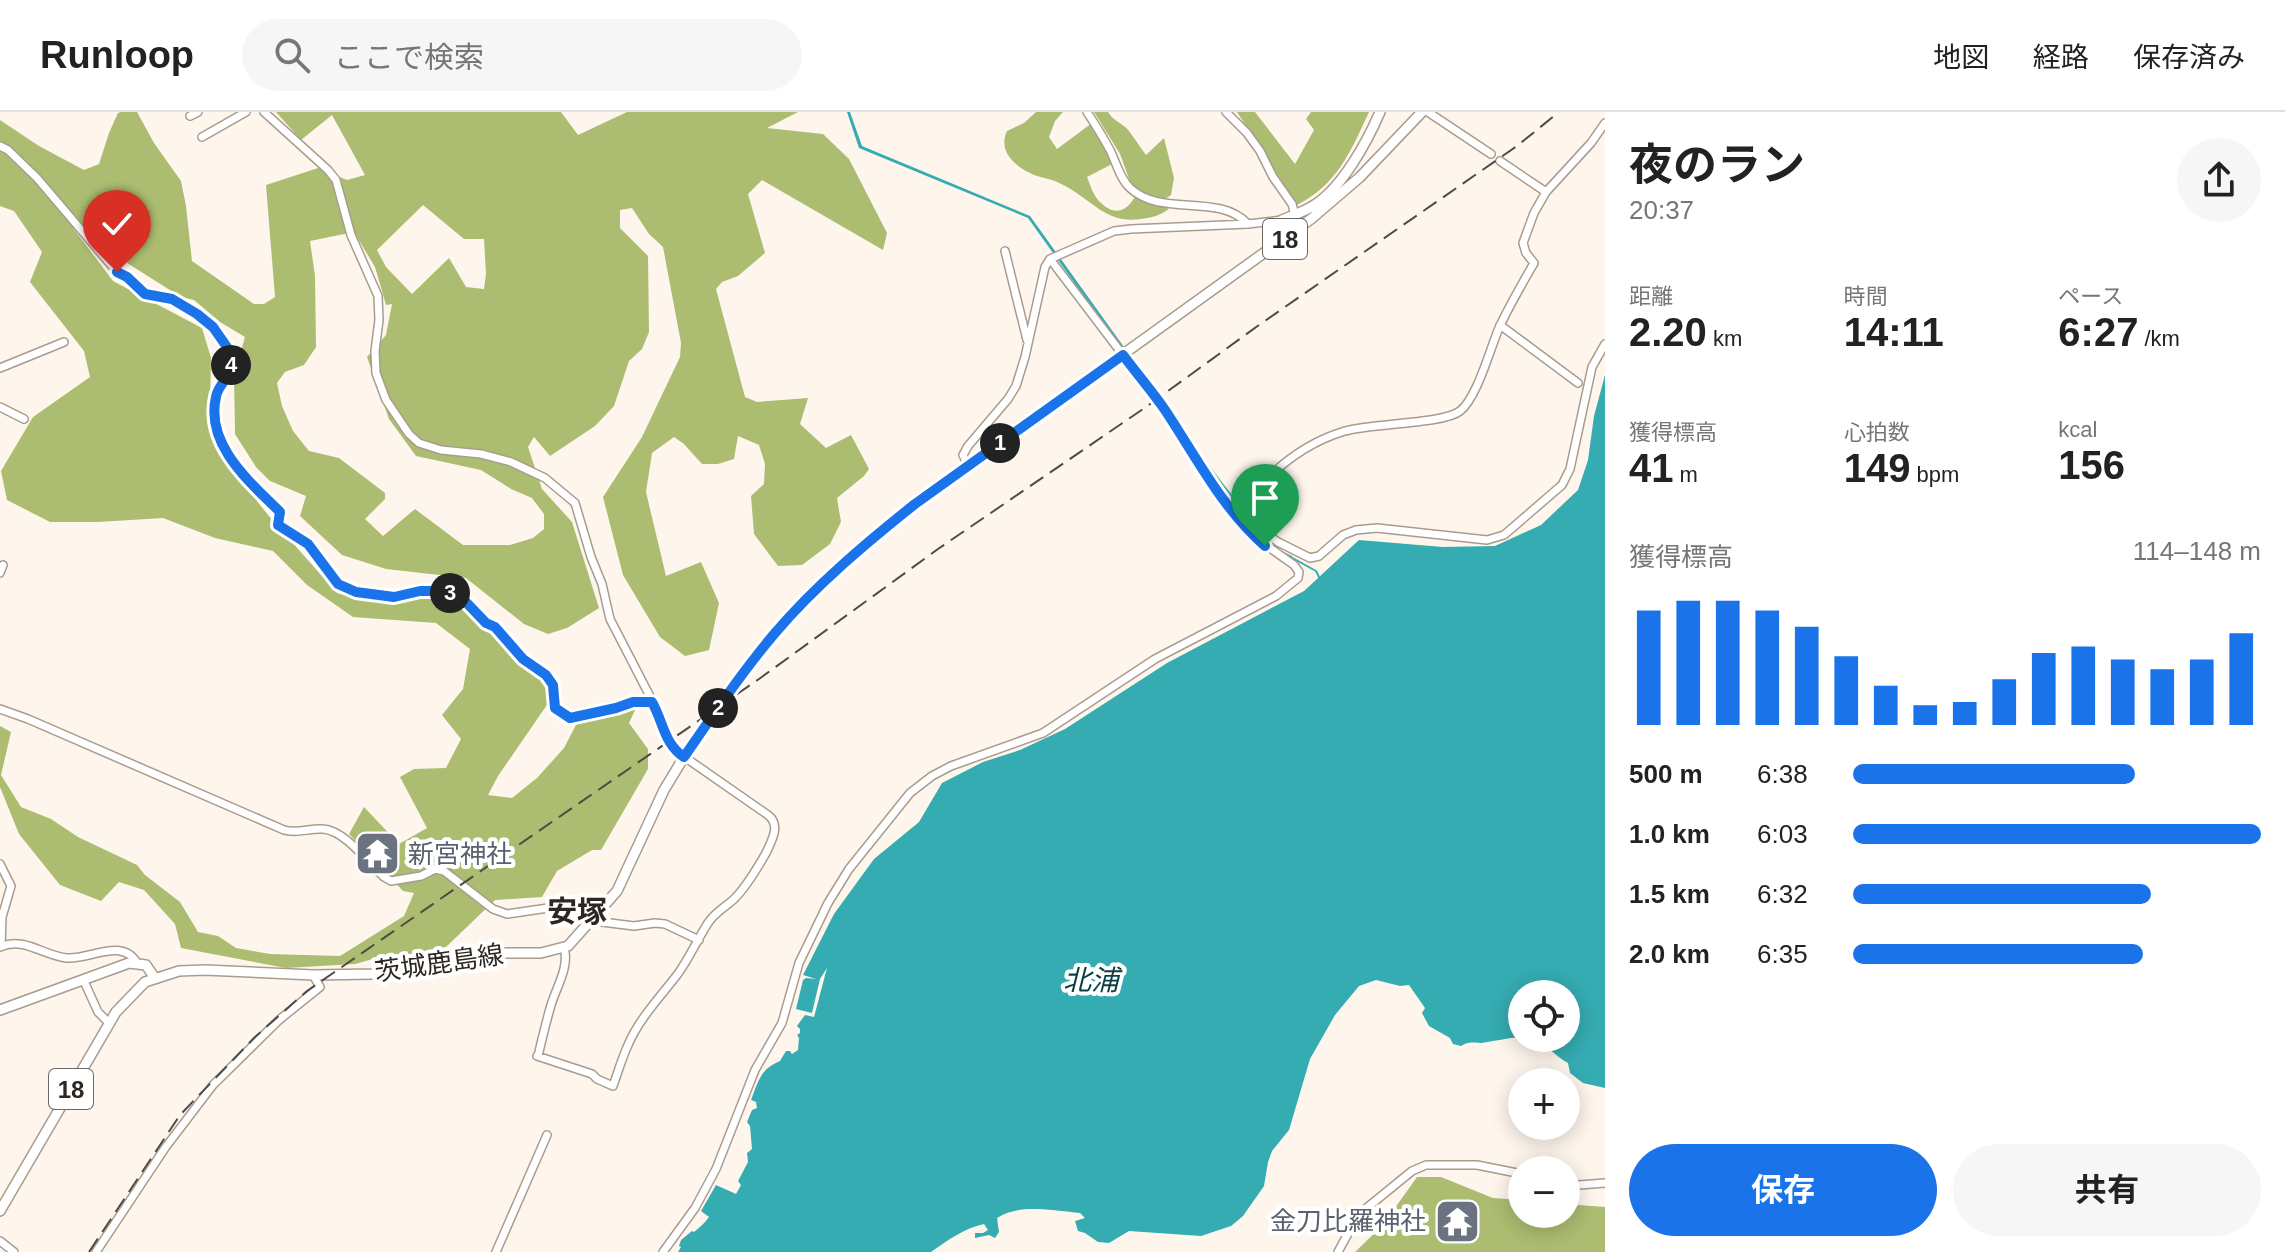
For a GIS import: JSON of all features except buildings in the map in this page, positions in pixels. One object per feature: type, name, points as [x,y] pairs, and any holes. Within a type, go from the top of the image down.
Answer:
[{"type":"main road","points":[[1288,237],[1282,220],[1314,206],[1329,193],[1349,168],[1380,112]]},
{"type":"main road","name":"18","points":[[564,948],[572,943],[617,891],[660,798],[684,757],[762,648],[808,597],[888,526],[968,466],[1288,237],[1360,177],[1422,112]]},
{"type":"main road","name":"茨城鹿島線","points":[[154,977],[186,970],[342,975],[404,970],[484,953],[541,953],[564,948]]},
{"type":"main road","points":[[0,1010],[129,963],[146,965],[154,977]]},
{"type":"main road","name":"18","points":[[0,1211],[109,1023],[136,989],[154,977]]},
{"type":"street","points":[[202,137],[246,112]]},
{"type":"street","points":[[264,112],[336,180],[351,235],[378,296],[376,373],[390,408],[419,443],[441,450],[481,454],[511,462],[545,478],[575,503],[602,584],[610,619],[673,749],[773,819],[775,826],[768,848],[758,866],[736,897],[714,915],[676,977],[653,1005],[628,1043],[613,1086],[592,1074],[537,1056],[563,972],[564,948]]},
{"type":"street","points":[[1087,112],[1132,191],[1150,200],[1219,209],[1243,218],[1248,224]]},
{"type":"street","points":[[1226,112],[1260,151],[1292,204],[1295,215]]},
{"type":"street","points":[[1428,112],[1491,154]]},
{"type":"street","points":[[1236,516],[1287,460],[1328,437],[1372,425],[1443,418],[1461,410],[1473,393],[1500,325],[1534,263],[1523,243],[1534,213],[1546,192],[1605,123]]},
{"type":"street","points":[[0,146],[37,178],[117,272],[145,294],[184,304],[213,327],[229,350],[232,370],[216,394],[218,435],[238,470],[280,512],[278,525],[308,544],[338,584],[375,596],[444,591],[462,598],[486,623],[495,627],[523,659],[546,675],[553,685],[555,708],[570,718],[633,702],[652,702]]},
{"type":"street","points":[[1500,161],[1546,192]]},
{"type":"street","points":[[1349,168],[1360,177]]},
{"type":"street","points":[[968,466],[963,455],[968,446],[1008,399],[1021,374],[1045,267],[1054,256],[1122,230],[1282,220]]},
{"type":"street","points":[[1005,251],[1028,343]]},
{"type":"street","points":[[663,1252],[695,1208],[716,1169],[755,1070],[782,1023],[795,976],[811,936],[849,869],[910,793],[951,766],[1043,733],[1063,722],[1155,659],[1276,596],[1298,578],[1299,572],[1294,565],[1259,541],[1211,486],[1127,353],[1054,256]]},
{"type":"street","points":[[1500,325],[1578,383]]},
{"type":"street","points":[[0,368],[64,342]]},
{"type":"street","points":[[1245,507],[1264,532],[1310,558],[1319,556],[1343,535],[1356,530],[1377,528],[1487,540],[1504,535],[1562,485],[1573,459],[1592,367],[1605,344]]},
{"type":"street","points":[[1,409],[24,419]]},
{"type":"street","points":[[0,709],[292,833],[322,829],[341,835],[391,881],[421,876],[435,869],[444,871],[499,912],[507,914],[555,907],[592,921],[634,926],[665,924],[699,940]]},
{"type":"street","points":[[0,864],[11,886],[2,917],[0,946],[23,945],[65,958],[113,950],[134,957],[137,963]]},
{"type":"street","points":[[96,1252],[165,1148],[213,1085],[279,1020],[320,987],[313,975]]},
{"type":"street","points":[[83,979],[98,1012],[109,1023]]},
{"type":"street","points":[[496,1252],[547,1135]]},
{"type":"street","points":[[1338,1252],[1358,1215],[1412,1171],[1426,1165],[1477,1165],[1508,1171]]},
{"type":"street","points":[[1580,1185],[1605,1183]]},
{"type":"street","points":[[0,1241],[14,1252]]},
{"type":"green space","points":[[137,112],[181,181],[192,261],[254,304],[264,304],[275,297],[266,185],[318,168],[347,180],[365,175],[332,115],[301,140],[276,112],[561,112],[578,135],[627,112],[798,112],[767,128],[823,134],[849,159],[887,233],[883,250],[762,180],[748,194],[765,253],[738,276],[722,282],[716,289],[745,397],[757,402],[808,398],[800,424],[826,448],[851,435],[869,469],[837,498],[841,522],[830,544],[802,565],[778,566],[754,534],[751,496],[764,484],[765,464],[759,445],[738,436],[734,459],[718,464],[702,464],[674,437],[652,453],[646,492],[666,576],[701,562],[719,603],[709,650],[685,656],[660,637],[623,575],[603,497],[642,437],[680,357],[681,343],[663,247],[649,234],[632,208],[620,210],[620,228],[648,256],[649,332],[642,349],[629,361],[614,406],[595,426],[550,456],[534,437],[528,447],[542,489],[572,522],[599,608],[567,628],[548,634],[524,624],[466,578],[386,569],[342,555],[300,516],[306,496],[270,481],[256,467],[235,434],[234,376],[245,337],[220,322],[194,300],[181,297],[127,263],[149,222],[148,216],[137,216],[110,241],[91,228],[73,228],[113,281],[202,328],[211,358],[210,410],[222,457],[337,593],[377,602],[440,595],[470,611],[489,629],[492,628],[522,666],[546,680],[551,699],[488,795],[512,798],[537,778],[564,748],[578,721],[636,708],[629,723],[648,749],[648,769],[601,850],[592,850],[557,871],[542,897],[495,900],[447,946],[430,956],[387,955],[355,964],[286,968],[181,948],[175,924],[144,890],[119,882],[101,901],[60,885],[19,834],[0,787],[0,726],[11,732],[1,775],[21,807],[51,819],[78,837],[137,865],[180,902],[198,932],[218,936],[236,948],[270,954],[340,956],[404,916],[414,893],[403,891],[349,834],[364,807],[399,844],[427,828],[400,777],[414,769],[446,768],[461,739],[442,715],[463,689],[470,649],[436,623],[353,617],[307,585],[273,551],[215,538],[163,518],[50,522],[7,500],[1,471],[33,417],[90,377],[84,351],[30,282],[42,252],[14,211],[0,206],[0,120],[84,170],[99,164],[118,113]],"holes":[[[423,205],[464,239],[484,239],[484,289],[466,287],[449,258],[412,294],[386,267],[377,250]],[[354,232],[375,267],[386,305],[392,304],[386,335],[367,357],[389,419],[416,456],[481,470],[532,498],[544,514],[544,529],[533,538],[510,545],[463,545],[415,509],[383,536],[365,519],[385,499],[385,493],[339,458],[309,451],[293,431],[282,406],[277,383],[285,372],[304,365],[316,347],[315,276],[310,241]]]},
{"type":"green space","points":[[1036,112],[1063,112],[1055,121],[1049,137],[1057,149],[1092,123],[1114,163],[1087,177],[1095,196],[1105,206],[1115,211],[1124,209],[1136,195],[1169,209],[1145,219],[1117,218],[1056,181],[1033,175],[1018,166],[1006,151],[1007,131],[1024,123]]},
{"type":"green space","points":[[1094,112],[1108,112],[1129,131],[1146,155],[1164,138],[1174,178],[1171,195],[1162,201],[1148,199],[1132,187],[1120,154]]},
{"type":"green space","points":[[1237,112],[1255,112],[1295,164],[1314,130],[1306,119],[1311,112],[1369,112],[1333,177],[1323,188],[1297,205]]},
{"type":"green space","points":[[1417,1177],[1441,1177],[1493,1198],[1508,1199],[1508,1228],[1580,1228],[1580,1205],[1605,1207],[1605,1252],[1355,1252],[1382,1226]]},
{"type":"water","points":[[847,112],[850,112],[862,146],[1030,216],[1205,460],[1265,538],[1275,548],[1292,556],[1290,559],[1273,550],[1263,539],[1202,462],[1028,218],[859,148]]},
{"type":"water","name":"北浦","points":[[1605,375],[1605,1088],[1583,1083],[1580,1081],[1580,1068],[1569,1068],[1568,1063],[1553,1052],[1580,1052],[1580,980],[1508,980],[1508,1039],[1461,1046],[1453,1044],[1450,1038],[1429,1026],[1422,1013],[1425,1008],[1409,985],[1376,980],[1359,986],[1335,1015],[1310,1059],[1289,1130],[1272,1151],[1264,1186],[1243,1216],[1231,1226],[1201,1236],[1129,1231],[1109,1243],[1098,1242],[1078,1231],[1075,1221],[1085,1218],[1080,1213],[1026,1209],[997,1218],[999,1232],[995,1238],[989,1235],[975,1238],[975,1233],[988,1230],[984,1224],[963,1232],[931,1252],[678,1252],[681,1240],[709,1217],[701,1211],[716,1185],[736,1194],[741,1185],[738,1181],[748,1162],[747,1153],[752,1149],[747,1122],[752,1110],[757,1108],[756,1102],[751,1100],[765,1071],[780,1061],[786,1051],[792,1054],[798,1050],[797,1035],[800,1029],[797,1026],[805,1015],[814,1017],[827,968],[820,979],[812,1013],[796,1009],[803,980],[816,979],[803,975],[834,914],[874,859],[919,822],[942,783],[983,762],[1020,750],[1065,729],[1167,663],[1304,591],[1359,540],[1443,547],[1495,546],[1541,525],[1578,490],[1588,460],[1594,416]]},
{"type":"waterway","points":[[1289,556],[1316,571],[1319,577]]},
{"type":"railway","points":[[89,1252],[180,1115],[255,1037],[307,991],[759,679],[938,549],[1517,146],[1559,112]]},
{"type":"place","name":"新宮神社","points":[[377,854]]},
{"type":"place","name":"金刀比羅神社","points":[[1457,1221]]},
{"type":"district","name":"安塚","points":[[577,911]]},
{"type":"route","points":[[117,272],[145,294],[184,304],[213,327],[229,350],[232,370],[216,394],[218,435],[238,470],[280,512],[278,525],[308,544],[338,584],[375,596],[444,591],[462,598],[486,623],[495,627],[523,659],[546,675],[553,685],[555,708],[559,712],[570,718],[633,702],[652,702],[673,749],[684,757],[762,648],[816,590],[915,504],[1123,355],[1164,409],[1211,486],[1265,546]]}]
